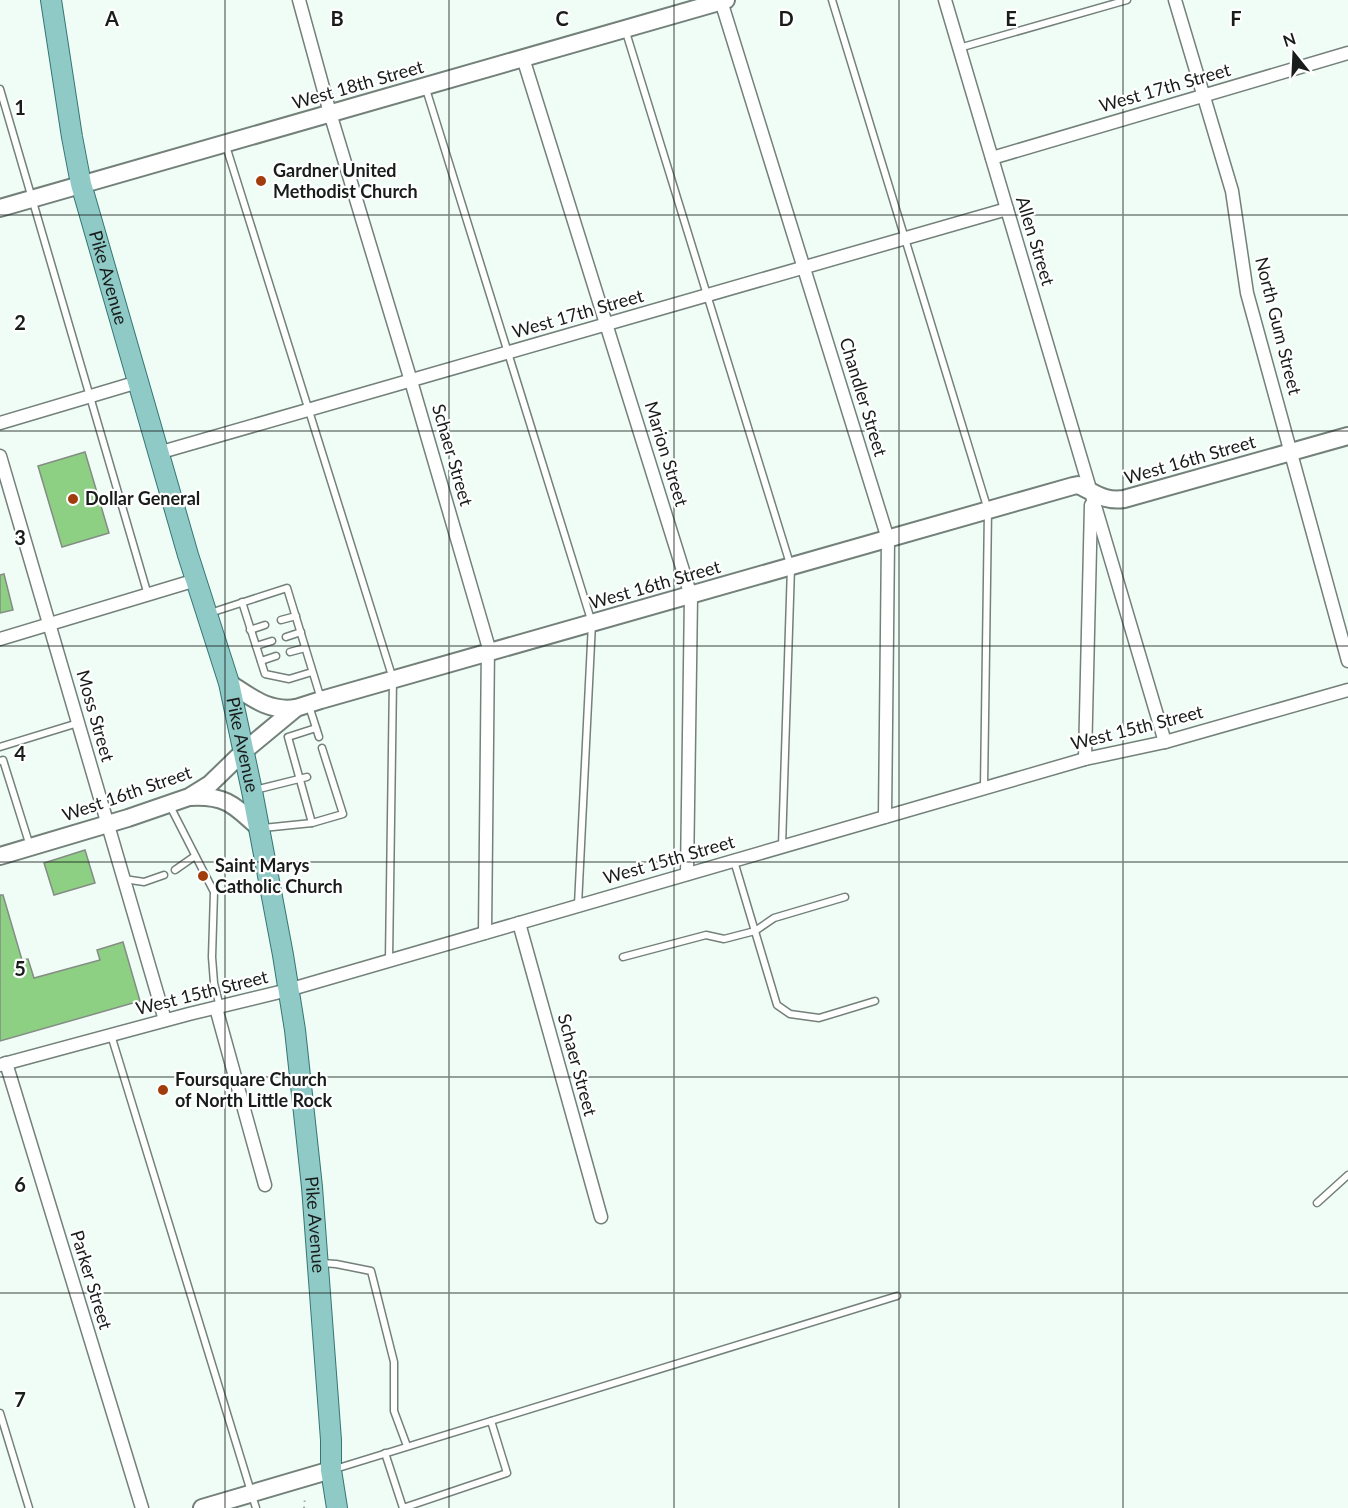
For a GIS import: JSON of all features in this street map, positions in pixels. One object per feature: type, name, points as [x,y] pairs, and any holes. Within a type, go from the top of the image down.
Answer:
[{"type":"main road","name":"Pike Avenue","points":[[51,0],[81,184],[158,453],[229,683],[252,791],[295,1030],[311,1176],[332,1470],[337,1508]]},
{"type":"street","name":"Schaer Street","points":[[299,0],[330,113],[488,645],[485,933]]},
{"type":"street","name":"Allen Street","points":[[945,0],[1165,742]]},
{"type":"street","name":"North Gum Street","points":[[1175,0],[1232,191],[1247,292],[1348,661]]},
{"type":"street","name":"West 18th Street","points":[[0,208],[724,1]]},
{"type":"street","name":"Chandler Street","points":[[724,1],[888,539],[885,817]]},
{"type":"street","name":"West 17th Street","points":[[992,158],[1348,53]]},
{"type":"street","name":"Marion Street","points":[[523,58],[691,596],[687,874]]},
{"type":"street","name":"West 17th Street","points":[[158,453],[1007,209]]},
{"type":"street","points":[[0,423],[138,382]]},
{"type":"street","name":"West 16th Street","points":[[0,856],[189,797],[210,784],[243,752],[308,704],[1073,486],[1078,485],[1112,501],[1124,499],[1348,436]]},
{"type":"street","name":"Moss Street","points":[[0,456],[165,1020]]},
{"type":"street","name":"Allen Street","points":[[1085,759],[1091,491]]},
{"type":"street","points":[[0,639],[196,580]]},
{"type":"street","points":[[229,683],[273,708],[308,704]]},
{"type":"street","name":"West 15th Street","points":[[3,1064],[165,1020],[288,990],[1085,759],[1165,742],[1348,690]]},
{"type":"street","points":[[189,797],[219,798],[234,805],[259,828]]},
{"type":"street","name":"Schaer Street","points":[[519,923],[600,1217]]},
{"type":"street","points":[[218,1008],[265,1185]]},
{"type":"street","name":"Parker Street","points":[[3,1064],[142,1508]]},
{"type":"street","points":[[202,1508],[254,1501],[332,1470]]},
{"type":"lane","points":[[832,0],[988,510],[984,788]]},
{"type":"lane","points":[[959,48],[1127,0]]},
{"type":"lane","points":[[624,29],[791,567],[782,846]]},
{"type":"lane","points":[[425,86],[592,623],[578,906]]},
{"type":"lane","points":[[0,89],[148,595]]},
{"type":"lane","points":[[225,142],[393,679],[389,960]]},
{"type":"lane","points":[[206,614],[287,588],[312,672],[308,704],[319,737]]},
{"type":"lane","points":[[242,602],[265,674],[289,679],[312,672]]},
{"type":"lane","points":[[281,620],[296,616]]},
{"type":"lane","points":[[250,630],[265,625]]},
{"type":"lane","points":[[286,637],[301,632]]},
{"type":"lane","points":[[256,646],[272,641]]},
{"type":"lane","points":[[290,652],[305,648]]},
{"type":"lane","points":[[261,661],[276,656]]},
{"type":"lane","points":[[0,747],[78,723]]},
{"type":"lane","points":[[312,823],[303,777],[288,737],[316,728]]},
{"type":"lane","points":[[259,828],[312,823],[343,814],[323,751],[315,756]]},
{"type":"lane","points":[[0,761],[3,760],[30,847]]},
{"type":"lane","points":[[320,773],[329,771]]},
{"type":"lane","points":[[252,791],[303,777]]},
{"type":"lane","points":[[326,791],[335,789]]},
{"type":"lane","points":[[305,796],[313,795]]},
{"type":"lane","points":[[169,804],[214,892],[212,957],[218,1008]]},
{"type":"lane","points":[[175,870],[195,856]]},
{"type":"lane","points":[[734,860],[777,1005],[790,1014],[819,1018],[875,1001]]},
{"type":"lane","points":[[124,879],[144,882],[164,875]]},
{"type":"lane","points":[[623,957],[706,935],[724,939],[755,931],[774,918],[845,897]]},
{"type":"lane","points":[[111,1035],[254,1501]]},
{"type":"lane","points":[[1317,1203],[1348,1175]]},
{"type":"lane","points":[[318,1263],[372,1271],[394,1362],[394,1411],[407,1446]]},
{"type":"lane","points":[[332,1470],[897,1296]]},
{"type":"lane","points":[[0,1413],[29,1508]]},
{"type":"lane","points":[[385,1453],[403,1508],[507,1473],[491,1421]]},
{"type":"path","points":[[304,1508],[305,1497]]},
{"type":"building","name":"Dollar General","points":[[85,452],[109,533],[62,547],[38,466]]},
{"type":"building","points":[[4,574],[13,610],[0,613],[0,575]]},
{"type":"building","points":[[85,850],[95,883],[54,895],[44,863]]},
{"type":"building","points":[[0,895],[3,895],[22,960],[28,959],[34,978],[100,960],[97,950],[123,942],[140,1001],[0,1041]]},
{"type":"place","name":"Gardner United Methodist Church","points":[[261,181]]},
{"type":"place","name":"Dollar General","points":[[73,499]]},
{"type":"place","name":"Saint Marys Catholic Church","points":[[203,876]]},
{"type":"place","name":"Foursquare Church of North Little Rock","points":[[163,1090]]}]
